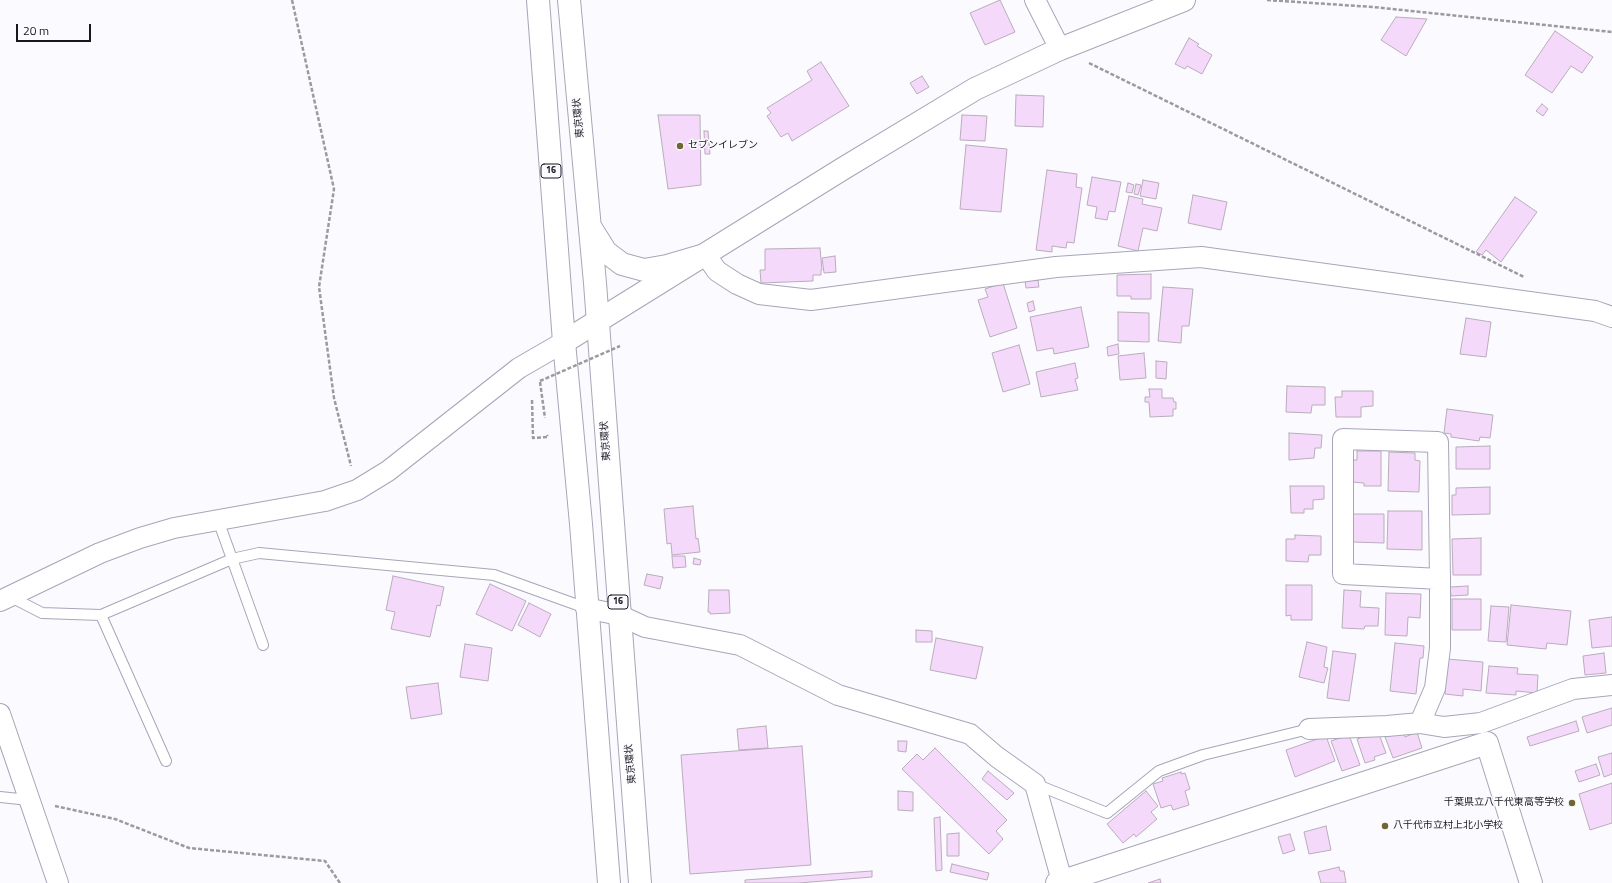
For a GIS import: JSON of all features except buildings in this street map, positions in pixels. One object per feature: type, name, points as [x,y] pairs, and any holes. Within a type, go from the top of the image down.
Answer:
[{"type":"main road","name":"16","points":[[538,0],[564,342],[580,508],[586,608],[609,883]]},
{"type":"main road","name":"東京環状","points":[[569,0],[598,321],[640,883]]},
{"type":"main road","points":[[564,342],[703,255],[975,89],[1060,49],[1184,0]]},
{"type":"main road","points":[[590,225],[606,252],[622,264],[644,270],[667,266],[703,255]]},
{"type":"main road","points":[[1059,882],[1484,733],[1531,883]]},
{"type":"street","points":[[1035,0],[1060,49]]},
{"type":"street","points":[[703,255],[717,272],[737,284],[759,294],[811,300],[1056,267],[1201,257],[1595,311],[1612,317]]},
{"type":"street","points":[[4,598],[100,553],[140,538],[174,528],[325,501],[357,490],[388,471],[519,368],[564,342]]},
{"type":"street","points":[[1420,723],[1435,688],[1440,648],[1440,579],[1438,442],[1343,439],[1343,574],[1440,579]]},
{"type":"street","points":[[586,608],[619,615],[645,627],[740,645],[838,695],[970,734],[997,757],[1035,784],[1059,882]]},
{"type":"street","points":[[1310,729],[1420,723],[1484,733],[1572,689],[1612,685]]},
{"type":"street","points":[[0,714],[58,883]]},
{"type":"lane","points":[[218,520],[263,645]]},
{"type":"lane","points":[[4,598],[42,612],[101,615],[232,558],[259,553],[494,575],[586,608]]},
{"type":"lane","points":[[101,615],[166,761]]},
{"type":"lane","points":[[1035,784],[1107,813],[1159,771],[1203,755],[1310,729]]},
{"type":"lane","points":[[0,797],[29,800]]},
{"type":"path","points":[[292,0],[334,189],[319,287],[334,398],[357,490]]},
{"type":"path","points":[[1267,0],[1373,7],[1612,32]]},
{"type":"path","points":[[1060,49],[1525,278]]},
{"type":"path","points":[[546,423],[540,381],[620,346]]},
{"type":"path","points":[[532,400],[533,438],[548,437],[547,430]]},
{"type":"path","points":[[29,800],[115,819],[190,848],[325,861],[340,883]]},
{"type":"place","name":"セブンイレブン","points":[[680,146]]},
{"type":"place","name":"千葉県立八千代東高等学校","points":[[1572,803]]},
{"type":"place","name":"八千代市立村上北小学校","points":[[1385,826]]}]
